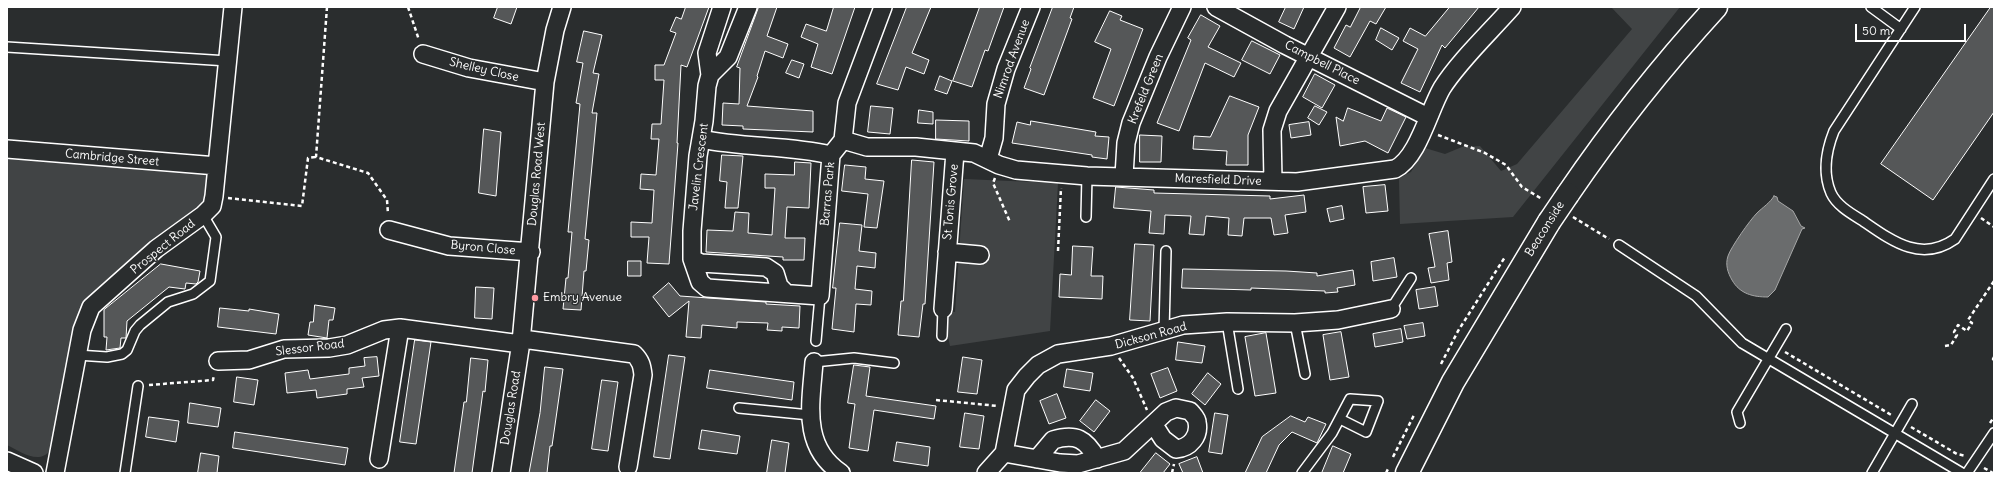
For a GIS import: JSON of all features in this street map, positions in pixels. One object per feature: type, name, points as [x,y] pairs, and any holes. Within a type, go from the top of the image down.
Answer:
[{"type":"highway","name":"Beaconside","points":[[1407,473],[1453,382],[1561,210],[1621,119],[1671,57],[1716,7]]},
{"type":"street","name":"Prospect Road","points":[[56,473],[82,330],[92,307],[156,249],[203,215],[212,206],[233,7]]},
{"type":"street","name":"Douglas Road West","points":[[521,342],[531,252],[545,82],[555,30],[562,7]]},
{"type":"street","name":"Javelin Crescent","points":[[722,7],[707,53],[710,75],[707,86],[702,139],[698,156],[692,231],[692,259],[700,282],[707,288],[820,296]]},
{"type":"street","points":[[710,75],[728,57],[748,7]]},
{"type":"street","points":[[843,140],[847,103],[883,7]]},
{"type":"street","name":"Nimrod Avenue","points":[[994,162],[996,104],[1006,68],[1031,7]]},
{"type":"street","name":"Krefeld Green","points":[[1124,176],[1126,143],[1131,123],[1158,57],[1182,7]]},
{"type":"street","name":"Campbell Place","points":[[1216,7],[1308,56],[1426,123]]},
{"type":"street","points":[[1273,181],[1272,130],[1278,111],[1337,7]]},
{"type":"street","name":"Maresfield Drive","points":[[843,140],[867,146],[916,148],[974,154],[1016,170],[1086,176],[1297,182],[1395,169],[1403,165],[1426,123],[1442,88],[1454,72],[1512,7]]},
{"type":"street","name":"Shelley Close","points":[[423,54],[469,68],[545,82]]},
{"type":"street","points":[[702,139],[721,143],[770,146],[831,155]]},
{"type":"street","name":"Barras Park","points":[[820,296],[831,155],[843,140]]},
{"type":"street","name":"Cambridge Street","points":[[7,149],[217,166]]},
{"type":"street","name":"St Tonis Grove","points":[[943,309],[955,152]]},
{"type":"street","name":"Byron Close","points":[[389,230],[449,246],[531,252]]},
{"type":"street","name":"St Tonis Grove","points":[[947,252],[980,255]]},
{"type":"street","points":[[692,259],[702,262],[766,267],[775,273],[779,286],[786,293]]},
{"type":"street","name":"Dickson Road","points":[[1004,454],[1016,390],[1038,365],[1058,354],[1111,346],[1183,325],[1227,322],[1296,323],[1338,320],[1391,309]]},
{"type":"street","points":[[379,459],[400,328]]},
{"type":"street","name":"Slessor Road","points":[[218,361],[249,360],[284,349],[329,348],[347,344],[384,330],[400,328],[513,343],[521,342]]},
{"type":"street","points":[[521,342],[530,340],[621,352],[634,354],[639,359],[643,376],[628,467]]},
{"type":"street","name":"Douglas Road","points":[[501,473],[521,342]]},
{"type":"street","points":[[814,362],[810,414],[812,433],[830,464],[841,473]]},
{"type":"street","points":[[986,473],[1004,454],[1078,464],[1097,459],[1124,450],[1154,425]]},
{"type":"street","points":[[1037,459],[1053,440],[1071,437],[1084,441],[1097,459]]},
{"type":"street","points":[[7,460],[34,473]]},
{"type":"lane","points":[[1871,7],[1901,29]]},
{"type":"lane","points":[[1915,7],[1834,131],[1828,146],[1826,166],[1827,182],[1832,196],[1843,208],[1898,244],[1915,249],[1932,249],[1947,244],[1955,239],[1994,179]]},
{"type":"lane","points":[[7,47],[228,61]]},
{"type":"lane","points":[[1086,176],[1086,217]]},
{"type":"lane","points":[[77,355],[107,357],[122,354],[127,350],[138,328],[159,309],[168,302],[193,294],[210,281],[216,237],[203,215]]},
{"type":"lane","points":[[1619,245],[1696,296],[1742,343],[1895,435],[1962,473]]},
{"type":"lane","points":[[1164,331],[1166,251]]},
{"type":"lane","points":[[1391,309],[1410,278]]},
{"type":"lane","points":[[816,341],[820,296]]},
{"type":"lane","points":[[942,336],[943,309]]},
{"type":"lane","points":[[1227,322],[1238,389]]},
{"type":"lane","points":[[1296,323],[1305,374]]},
{"type":"lane","points":[[1740,423],[1737,412],[1786,329]]},
{"type":"lane","points":[[814,362],[854,358],[894,364]]},
{"type":"lane","points":[[125,473],[138,386]]},
{"type":"lane","points":[[1872,473],[1912,404]]},
{"type":"lane","points":[[739,408],[810,414]]},
{"type":"lane","points":[[1302,473],[1332,433],[1340,419]]},
{"type":"lane","points":[[1967,473],[1994,434]]},
{"type":"path","points":[[316,157],[327,7]]},
{"type":"path","points":[[408,7],[423,54]]},
{"type":"path","points":[[1426,123],[1506,165],[1522,187],[1543,200]]},
{"type":"path","points":[[214,196],[302,206],[308,158],[316,157],[368,173],[386,200],[389,230]]},
{"type":"path","points":[[994,162],[993,183],[1010,222]]},
{"type":"path","points":[[1058,251],[1061,174]]},
{"type":"path","points":[[1561,210],[1619,245]]},
{"type":"path","points":[[1945,346],[1951,345],[1957,335],[1954,332],[1958,325],[1966,331],[1972,322],[1968,320],[1994,281]]},
{"type":"path","points":[[1111,346],[1133,378],[1154,425]]},
{"type":"path","points":[[1775,346],[1957,454],[1965,456],[1968,454]]},
{"type":"path","points":[[138,386],[213,380],[218,361]]},
{"type":"path","points":[[936,400],[1012,407]]},
{"type":"path","points":[[1985,429],[1994,417]]},
{"type":"shaded area","points":[[1611,7],[1680,7],[1513,217],[1400,224],[1399,178],[1411,172],[1425,148],[1445,154],[1462,147],[1480,146],[1501,171],[1517,164],[1632,29]]},
{"type":"shaded area","points":[[7,154],[209,172],[204,200],[200,208],[86,305],[51,449],[47,454],[41,457],[24,454],[7,445]]},
{"type":"shaded area","points":[[964,179],[1058,183],[1050,331],[950,346],[947,332],[948,311],[955,312]]},
{"type":"shaded area","points":[[1774,196],[1777,197],[1778,201],[1793,211],[1801,226],[1805,228],[1802,229],[1775,290],[1768,297],[1747,294],[1735,285],[1728,272],[1727,259],[1733,246],[1746,227],[1757,213],[1769,203]]},
{"type":"building","points":[[498,7],[517,7],[511,24],[494,18]]},
{"type":"building","points":[[686,7],[709,7],[687,67],[681,65],[678,143],[669,264],[647,263],[649,237],[631,237],[631,222],[652,223],[654,190],[640,189],[641,174],[656,175],[659,139],[651,139],[652,124],[661,124],[664,80],[655,80],[655,65],[664,65],[676,33],[670,31],[676,17],[681,19]]},
{"type":"building","points":[[759,7],[777,7],[767,36],[788,44],[783,58],[765,51],[757,76],[758,77],[747,106],[813,111],[813,132],[743,129],[743,126],[722,125],[723,103],[739,104],[740,68],[737,67]]},
{"type":"building","points":[[834,7],[855,7],[832,74],[811,67],[818,44],[801,37],[806,24],[826,31]]},
{"type":"building","points":[[907,7],[931,7],[912,53],[929,60],[924,74],[906,67],[898,90],[877,84]]},
{"type":"building","points":[[980,7],[1004,7],[988,51],[985,50],[972,87],[953,81]]},
{"type":"building","points":[[1053,7],[1074,7],[1070,18],[1072,19],[1044,95],[1024,88]]},
{"type":"building","points":[[1286,7],[1304,7],[1294,29],[1279,22]]},
{"type":"building","points":[[1361,7],[1386,7],[1376,24],[1370,21],[1350,57],[1334,48],[1346,25],[1350,27]]},
{"type":"building","points":[[1450,7],[1479,7],[1445,48],[1442,45],[1420,92],[1401,83],[1418,49],[1403,41],[1410,28],[1425,36]]},
{"type":"building","points":[[1991,7],[1994,7],[1994,112],[1933,200],[1881,164]]},
{"type":"building","points":[[1110,11],[1122,16],[1120,20],[1143,29],[1114,106],[1093,98],[1111,49],[1095,42]]},
{"type":"building","points":[[1201,15],[1220,26],[1208,47],[1241,63],[1234,77],[1205,63],[1179,131],[1157,123],[1191,40],[1188,38]]},
{"type":"building","points":[[1381,28],[1399,38],[1392,50],[1376,40]]},
{"type":"building","points":[[584,31],[602,35],[593,73],[599,74],[592,113],[597,113],[585,239],[589,240],[586,271],[584,271],[581,310],[563,309],[566,278],[568,278],[572,232],[568,232],[580,104],[576,103],[583,63],[577,62]]},
{"type":"building","points":[[1252,41],[1280,55],[1270,74],[1242,60]]},
{"type":"building","points":[[792,60],[804,64],[799,78],[786,73]]},
{"type":"building","points":[[1315,74],[1335,85],[1322,108],[1303,97]]},
{"type":"building","points":[[940,76],[952,81],[947,94],[935,90]]},
{"type":"building","points":[[1230,96],[1259,107],[1248,135],[1248,165],[1226,165],[1227,151],[1193,149],[1194,136],[1210,137]]},
{"type":"building","points":[[871,106],[893,108],[890,134],[868,132]]},
{"type":"building","points":[[1315,106],[1327,112],[1319,125],[1308,118]]},
{"type":"building","points":[[1348,108],[1381,121],[1387,108],[1406,117],[1388,153],[1365,141],[1340,146],[1336,117],[1343,121]]},
{"type":"building","points":[[919,110],[933,112],[933,124],[918,123]]},
{"type":"building","points":[[936,120],[969,121],[969,141],[936,139]]},
{"type":"building","points":[[1031,121],[1096,132],[1095,136],[1109,137],[1107,159],[1092,157],[1092,155],[1012,143],[1017,122],[1030,125]]},
{"type":"building","points":[[1309,122],[1311,135],[1291,138],[1289,125]]},
{"type":"building","points":[[484,129],[501,132],[496,196],[479,193]]},
{"type":"building","points":[[1140,135],[1162,136],[1161,162],[1140,162]]},
{"type":"building","points":[[722,155],[743,156],[738,208],[725,208],[727,182],[720,181]]},
{"type":"building","points":[[912,160],[934,162],[925,304],[923,304],[919,337],[898,335],[901,301],[903,301]]},
{"type":"building","points":[[795,162],[811,163],[809,208],[787,207],[785,238],[805,238],[804,260],[783,260],[783,257],[706,252],[707,230],[733,231],[735,212],[749,213],[748,233],[772,235],[775,188],[765,188],[765,174],[794,175]]},
{"type":"building","points":[[845,165],[866,167],[865,179],[884,181],[877,228],[864,227],[868,194],[842,191]]},
{"type":"building","points":[[1385,185],[1388,211],[1366,213],[1363,187]]},
{"type":"building","points":[[1116,187],[1154,190],[1154,193],[1270,196],[1270,199],[1304,195],[1306,212],[1285,215],[1288,233],[1274,235],[1271,218],[1244,218],[1242,236],[1228,235],[1229,218],[1206,216],[1204,235],[1189,234],[1191,216],[1165,215],[1164,234],[1149,233],[1151,211],[1114,208]]},
{"type":"building","points":[[1342,206],[1344,219],[1330,222],[1327,209]]},
{"type":"building","points":[[840,223],[862,225],[859,251],[876,253],[875,268],[857,266],[855,289],[872,291],[871,305],[856,304],[854,332],[832,329],[836,288],[833,288]]},
{"type":"building","points":[[1448,231],[1452,262],[1447,263],[1449,280],[1431,283],[1428,268],[1435,267],[1429,234]]},
{"type":"building","points":[[1135,244],[1154,245],[1150,321],[1130,320]]},
{"type":"building","points":[[1073,246],[1093,247],[1091,276],[1103,276],[1102,299],[1059,297],[1060,274],[1071,275]]},
{"type":"building","points":[[1394,258],[1397,277],[1373,281],[1371,262]]},
{"type":"building","points":[[628,261],[641,261],[641,276],[628,276]]},
{"type":"building","points":[[161,264],[200,271],[198,282],[196,284],[186,283],[185,289],[169,287],[127,321],[126,338],[121,338],[120,348],[106,350],[107,337],[104,337],[104,310]]},
{"type":"building","points":[[1183,269],[1286,271],[1317,273],[1317,276],[1353,270],[1355,285],[1337,288],[1338,292],[1325,293],[1325,291],[1251,288],[1251,290],[1182,288]]},
{"type":"building","points":[[669,283],[680,296],[800,306],[799,328],[782,327],[782,331],[767,330],[768,323],[737,322],[737,328],[702,325],[701,338],[686,337],[689,301],[669,317],[653,297]]},
{"type":"building","points":[[476,287],[494,288],[492,319],[475,318]]},
{"type":"building","points":[[1435,287],[1438,306],[1419,309],[1416,290]]},
{"type":"building","points":[[315,305],[335,308],[333,320],[329,320],[327,338],[308,335],[310,322],[313,322]]},
{"type":"building","points":[[220,308],[249,311],[249,309],[279,314],[276,334],[218,327]]},
{"type":"building","points":[[1423,323],[1425,336],[1407,339],[1404,326]]},
{"type":"building","points":[[1401,329],[1403,342],[1375,347],[1373,334]]},
{"type":"building","points":[[1341,332],[1349,377],[1330,380],[1323,335]]},
{"type":"building","points":[[1266,333],[1276,393],[1255,396],[1245,337]]},
{"type":"building","points":[[415,340],[431,342],[416,444],[400,442]]},
{"type":"building","points":[[1178,342],[1205,346],[1202,363],[1176,360]]},
{"type":"building","points":[[669,355],[685,357],[670,459],[654,457]]},
{"type":"building","points":[[377,357],[379,376],[362,378],[364,387],[347,389],[347,394],[317,398],[316,390],[287,393],[285,373],[308,370],[310,379],[349,374],[349,368],[365,366],[364,358]]},
{"type":"building","points":[[963,357],[982,360],[977,394],[958,392]]},
{"type":"building","points":[[471,358],[488,360],[485,392],[483,391],[472,473],[454,473],[464,402],[466,402]]},
{"type":"building","points":[[854,365],[870,367],[866,396],[936,406],[934,419],[874,410],[868,451],[849,448],[855,404],[848,403]]},
{"type":"building","points":[[545,367],[563,369],[552,446],[550,446],[547,473],[529,473],[540,413]]},
{"type":"building","points":[[1168,368],[1177,391],[1160,398],[1151,374]]},
{"type":"building","points":[[1067,369],[1093,373],[1090,391],[1064,387]]},
{"type":"building","points":[[710,370],[794,382],[792,400],[707,388]]},
{"type":"building","points":[[1208,373],[1221,384],[1205,405],[1192,394]]},
{"type":"building","points":[[237,377],[258,380],[254,405],[234,402]]},
{"type":"building","points":[[602,380],[618,382],[608,451],[592,449]]},
{"type":"building","points":[[1057,394],[1066,418],[1049,424],[1040,401]]},
{"type":"building","points":[[1096,400],[1110,411],[1094,432],[1080,421]]},
{"type":"building","points":[[190,403],[221,408],[218,427],[188,423]]},
{"type":"building","points":[[965,413],[984,416],[979,449],[960,447]]},
{"type":"building","points":[[1215,413],[1228,415],[1222,454],[1209,452]]},
{"type":"building","points":[[1291,416],[1305,422],[1308,417],[1326,424],[1317,443],[1292,432],[1279,445],[1266,473],[1245,473],[1262,437]]},
{"type":"building","points":[[149,417],[179,421],[176,442],[146,437]]},
{"type":"building","points":[[702,430],[740,436],[737,454],[699,449]]},
{"type":"building","points":[[235,432],[348,448],[345,465],[233,448]]},
{"type":"building","points":[[772,440],[789,443],[785,473],[767,473]]},
{"type":"building","points":[[897,442],[930,447],[928,466],[894,461]]},
{"type":"building","points":[[1333,446],[1351,454],[1343,473],[1322,473]]},
{"type":"building","points":[[201,453],[219,456],[217,473],[198,473]]},
{"type":"building","points":[[1156,453],[1170,464],[1163,473],[1140,473]]},
{"type":"building","points":[[1197,457],[1203,473],[1183,473],[1179,464]]},
{"type":"place","name":"Embry Avenue","points":[[535,298]]}]
